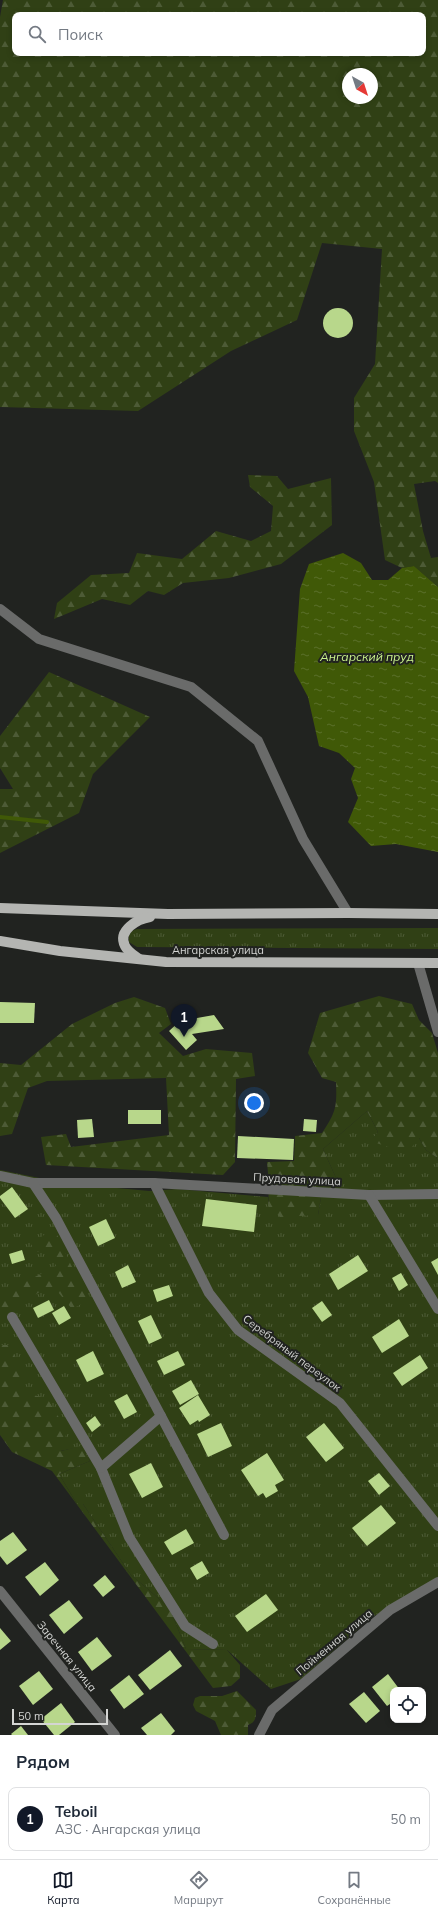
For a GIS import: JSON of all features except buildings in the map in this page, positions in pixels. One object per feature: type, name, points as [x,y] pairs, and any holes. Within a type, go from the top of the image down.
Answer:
[{"type":"main road","points":[[0,908],[168,914],[348,912],[438,914]]},
{"type":"main road","points":[[141,960],[129,952],[124,945],[123,939],[125,933],[137,920],[168,914]]},
{"type":"main road","name":"Ангарская улица","points":[[0,941],[60,951],[141,960],[193,963],[438,963]]},
{"type":"street","points":[[0,609],[40,640],[191,687],[258,741],[303,839],[348,912]]},
{"type":"street","points":[[418,963],[438,1032]]},
{"type":"street","name":"Прудовая улица","points":[[0,1176],[33,1183],[154,1183],[368,1195],[438,1194]]},
{"type":"street","points":[[33,1183],[56,1218],[224,1535]]},
{"type":"street","name":"Серебряный переулок","points":[[154,1183],[209,1293],[238,1330],[340,1403],[438,1526]]},
{"type":"street","points":[[368,1195],[438,1309]]},
{"type":"street","points":[[12,1317],[101,1468],[129,1537],[185,1626],[213,1644]]},
{"type":"street","points":[[101,1468],[161,1416]]},
{"type":"street","name":"Пойменная улица","points":[[259,1735],[272,1710],[390,1610],[438,1582]]},
{"type":"street","name":"Заречная улица","points":[[0,1591],[115,1735]]},
{"type":"green space","points":[[3,0],[438,0],[438,483],[435,481],[414,484],[423,531],[431,558],[438,557],[438,587],[414,566],[402,568],[385,560],[374,482],[354,431],[354,398],[375,364],[382,249],[322,243],[297,320],[231,351],[138,411],[0,407],[0,17]]},
{"type":"green space","points":[[248,475],[277,476],[288,489],[331,478],[332,525],[281,564],[229,578],[183,583],[164,595],[148,591],[130,605],[102,599],[54,619],[57,603],[91,575],[129,573],[137,553],[182,559],[216,531],[251,541],[271,531],[273,506],[250,487]]},
{"type":"green space","points":[[49,672],[150,717],[93,774],[79,813],[0,853],[0,789],[13,789],[0,768],[0,736]]},
{"type":"green space","points":[[438,928],[438,949],[137,947],[129,942],[129,935],[137,929]]},
{"type":"green space","points":[[379,996],[412,1004],[419,1020],[432,1033],[438,1053],[438,1161],[436,1157],[426,1150],[419,1138],[407,1153],[370,1141],[378,1132],[367,1111],[323,1149],[337,1180],[323,1185],[318,1215],[280,1217],[268,1206],[269,1184],[267,1162],[294,1161],[295,1136],[322,1133],[333,1114],[336,1104],[336,1082],[322,1078],[308,1053],[320,1013]]},
{"type":"green space","points":[[134,997],[165,1008],[171,1024],[159,1033],[183,1056],[206,1049],[252,1053],[255,1076],[236,1079],[235,1162],[223,1175],[46,1165],[41,1137],[66,1134],[71,1147],[169,1135],[166,1078],[47,1081],[28,1088],[12,1134],[0,1136],[0,1063],[21,1065],[72,1024],[115,1003]]},
{"type":"green space","points":[[367,1111],[378,1132],[371,1141],[419,1138],[426,1150],[436,1157],[438,1161],[438,1578],[371,1618],[301,1679],[271,1689],[227,1650],[186,1649],[170,1609],[131,1575],[83,1504],[77,1504],[59,1474],[90,1461],[81,1447],[60,1451],[18,1392],[8,1345],[0,1345],[0,1170],[64,1183],[149,1191],[177,1189],[268,1197],[268,1206],[318,1215],[323,1185],[337,1180],[323,1149]]},
{"type":"green space","points":[[54,1228],[71,1265],[91,1299],[72,1309],[58,1292],[44,1289],[26,1301],[10,1305],[5,1318],[0,1321],[0,1295],[56,1266],[52,1251],[35,1252],[31,1244]]},
{"type":"green space","points":[[0,1345],[8,1345],[25,1375],[18,1392],[47,1398],[67,1431],[61,1451],[81,1446],[90,1461],[59,1474],[77,1504],[83,1504],[131,1575],[170,1609],[186,1649],[227,1650],[240,1665],[240,1678],[231,1686],[213,1688],[52,1471],[12,1452],[0,1435]]},
{"type":"green space","points":[[237,1691],[256,1710],[255,1719],[248,1725],[248,1735],[221,1735],[215,1721],[196,1711],[193,1705],[195,1698],[200,1696],[222,1696]]},
{"type":"water","name":"Ангарский пруд","points":[[343,553],[361,563],[372,580],[388,580],[402,568],[414,566],[438,587],[438,852],[396,844],[371,846],[348,822],[358,798],[351,779],[355,768],[339,753],[319,746],[308,697],[294,671],[300,589],[309,564]]},
{"type":"waterway","points":[[0,817],[47,822]]},
{"type":"place","name":"Teboil","points":[[184,1037]]}]
